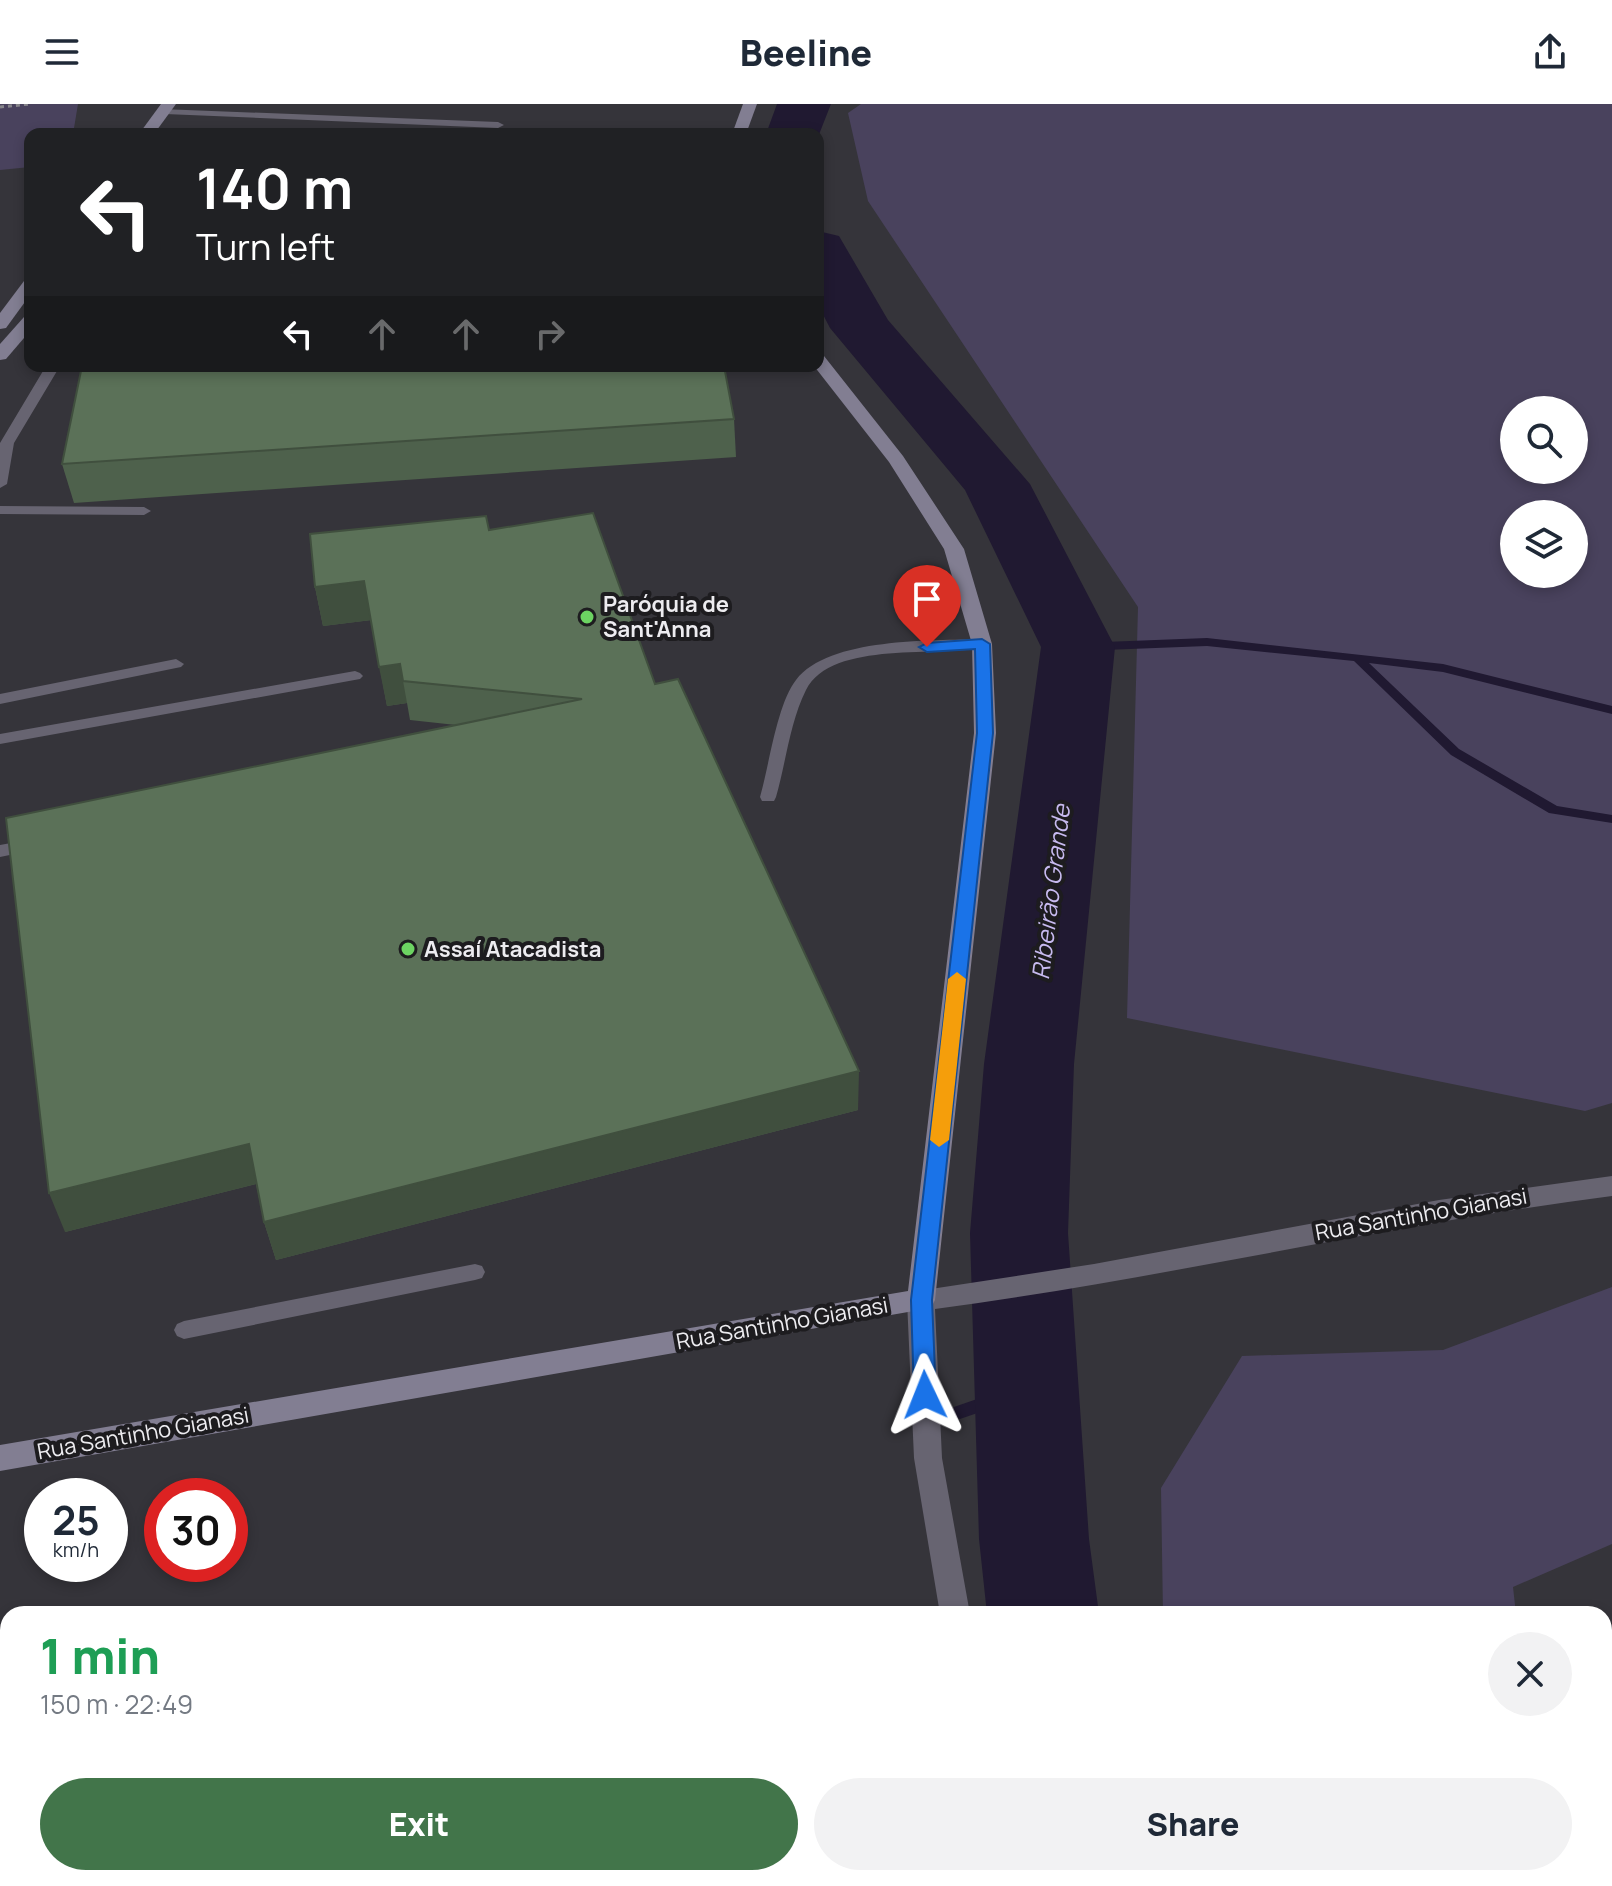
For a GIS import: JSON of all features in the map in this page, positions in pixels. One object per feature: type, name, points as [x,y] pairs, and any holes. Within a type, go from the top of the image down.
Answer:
[{"type":"street","points":[[741,128],[750,104]]},
{"type":"street","points":[[151,128],[167,107]]},
{"type":"street","points":[[0,324],[24,292]]},
{"type":"street","points":[[0,355],[24,328]]},
{"type":"street","points":[[824,368],[897,460],[954,549],[982,644],[985,733],[921,1300],[928,1458],[954,1606]]},
{"type":"street","name":"Rua Santinho Gianasi","points":[[0,1458],[921,1300],[1076,1278],[1516,1196],[1612,1186]]},
{"type":"lane","points":[[167,107],[498,125]]},
{"type":"lane","points":[[0,484],[7,443],[49,372]]},
{"type":"lane","points":[[0,510],[144,511]]},
{"type":"lane","points":[[768,797],[802,682],[832,660],[872,651],[982,644]]},
{"type":"lane","points":[[0,699],[176,664]]},
{"type":"lane","points":[[0,739],[355,676]]},
{"type":"lane","points":[[0,851],[45,842]]},
{"type":"lane","points":[[184,1330],[475,1272]]},
{"type":"path","points":[[0,107],[30,104]]},
{"type":"shaded area","points":[[0,104],[78,104],[74,128],[24,128],[24,168],[0,170]]},
{"type":"shaded area","points":[[861,104],[1612,104],[1612,1103],[1585,1111],[1127,1018],[1138,607],[868,201],[848,113]]},
{"type":"shaded area","points":[[1612,1287],[1612,1544],[1513,1587],[1515,1606],[1163,1606],[1161,1488],[1242,1356],[1443,1350]]},
{"type":"building","points":[[81,372],[725,372],[734,419],[62,464]]},
{"type":"building","name":"Assaí Atacadista","points":[[593,513],[655,684],[678,679],[859,1071],[264,1222],[249,1144],[49,1193],[6,818],[582,699],[403,681],[400,664],[379,667],[364,581],[315,587],[310,534],[486,516],[489,530]]},
{"type":"waterway","name":"Ribeirão Grande","points":[[795,128],[804,104]]},
{"type":"waterway","name":"Ribeirão Grande","points":[[824,260],[861,328],[996,484],[1078,647],[1029,1064],[1019,1233],[1034,1539],[1042,1606]]},
{"type":"waterway","points":[[1078,647],[1207,642],[1357,658]]},
{"type":"waterway","points":[[1357,658],[1443,668],[1612,710]]},
{"type":"waterway","points":[[1357,658],[1455,752],[1554,810],[1612,819]]},
{"type":"waterway","points":[[960,1412],[1029,1388]]},
{"type":"slow traffic","points":[[939,1140],[957,979]]},
{"type":"place","name":"Paróquia de Sant'Anna","points":[[587,617]]},
{"type":"place","name":"Assaí Atacadista","points":[[408,949]]},
{"type":"route","points":[[925,1395],[921,1300],[985,733],[982,644],[927,647]]}]
